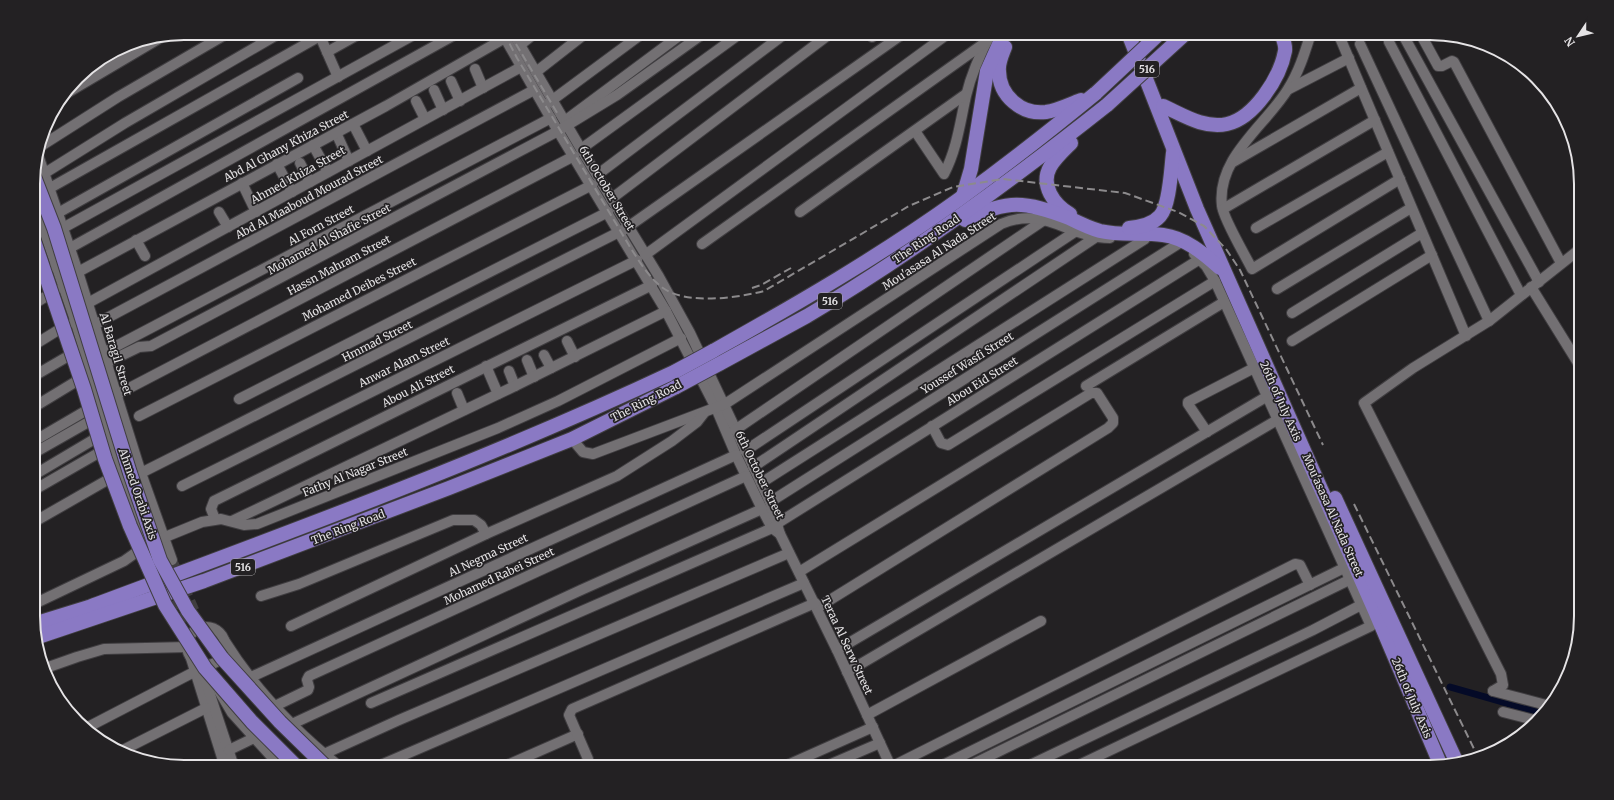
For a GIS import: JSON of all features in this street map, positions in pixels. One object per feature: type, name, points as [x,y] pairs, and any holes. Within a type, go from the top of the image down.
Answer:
[{"type":"highway","points":[[1001,40],[987,71],[966,205],[1022,204],[1042,208],[1101,231],[1126,234],[1163,235],[1185,242],[1205,254],[1219,276]]},
{"type":"highway","points":[[1009,40],[1000,59],[998,71],[1000,82],[1005,93],[1013,102],[1022,108],[1033,112],[1057,110],[1096,93]]},
{"type":"highway","name":"26th of July Axis","points":[[1132,40],[1219,276],[1368,596],[1438,760]]},
{"type":"highway","name":"26th of July Axis","points":[[1133,40],[1163,106],[1196,194],[1238,288],[1455,758]]},
{"type":"highway","name":"The Ring Road","points":[[41,636],[204,581],[478,477],[572,439],[719,364],[806,316],[937,233],[1031,147],[1096,93],[1153,40]]},
{"type":"highway","name":"The Ring Road","points":[[40,622],[89,607],[443,473],[604,405],[676,370],[796,305],[928,220],[966,205],[1042,157],[1107,105],[1178,40]]},
{"type":"highway","points":[[1163,106],[1203,123],[1226,124],[1238,120],[1257,104],[1270,87],[1280,67],[1285,49],[1283,40]]},
{"type":"highway","points":[[1107,105],[1050,167],[1046,181],[1051,196],[1058,206],[1081,219],[1108,226],[1130,228],[1151,223],[1161,215],[1165,204],[1173,151]]},
{"type":"highway","name":"Ahmed Orabi Axis","points":[[40,177],[54,228],[130,473],[160,560],[188,611],[222,658],[280,722],[325,760]]},
{"type":"highway","name":"Ahmed Orabi Axis","points":[[40,255],[84,389],[105,459],[130,526],[165,605],[205,668],[252,722],[290,760]]},
{"type":"street","points":[[46,142],[118,97],[216,40]]},
{"type":"street","points":[[40,172],[268,40]]},
{"type":"street","points":[[50,188],[313,40]]},
{"type":"street","points":[[323,40],[338,77]]},
{"type":"street","points":[[327,52],[348,40]]},
{"type":"street","points":[[63,228],[404,40]]},
{"type":"street","points":[[70,248],[445,40]]},
{"type":"street","name":"Abd Al Ghany Khiza Street","points":[[78,272],[353,124],[498,40]]},
{"type":"street","name":"6th October Street","points":[[509,40],[520,67],[534,90],[548,103],[563,127],[578,153],[592,185],[608,212],[624,229]]},
{"type":"street","name":"6th October Street","points":[[514,40],[520,45],[536,72],[548,103],[551,118],[563,127]]},
{"type":"street","points":[[520,45],[526,40]]},
{"type":"street","points":[[536,72],[577,40]]},
{"type":"street","points":[[548,103],[634,40]]},
{"type":"street","points":[[563,127],[674,40]]},
{"type":"street","points":[[563,127],[617,95],[694,40]]},
{"type":"street","name":"Hassn Mahram Street","points":[[116,395],[578,153],[731,40]]},
{"type":"street","points":[[597,174],[777,40]]},
{"type":"street","points":[[611,199],[822,40]]},
{"type":"street","name":"Hmmad Street","points":[[141,473],[624,229],[894,40]]},
{"type":"street","name":"Anwar Alam Street","points":[[182,486],[641,257],[939,40]]},
{"type":"street","points":[[702,244],[985,40]]},
{"type":"street","points":[[915,131],[944,174],[954,150],[966,94],[988,40]]},
{"type":"street","points":[[1309,40],[1300,66],[1288,89],[1231,163],[1222,193],[1223,209],[1252,269],[1400,179]]},
{"type":"street","points":[[1343,40],[1388,152],[1466,336]]},
{"type":"street","points":[[1406,40],[1535,285],[1574,355]]},
{"type":"street","points":[[1424,40],[1438,66],[1442,66],[1452,61],[1455,63],[1561,263]]},
{"type":"street","points":[[1389,42],[1521,295]]},
{"type":"street","points":[[1360,44],[1489,321]]},
{"type":"street","points":[[78,86],[149,45]]},
{"type":"street","points":[[1288,89],[1349,58]]},
{"type":"street","name":"Ahmed Khiza Street","points":[[88,303],[520,67]]},
{"type":"street","points":[[475,69],[483,88]]},
{"type":"street","points":[[58,213],[298,78]]},
{"type":"street","points":[[451,81],[460,101]]},
{"type":"street","points":[[1231,163],[1362,88]]},
{"type":"street","points":[[434,90],[443,110]]},
{"type":"street","name":"Abd Al Maaboud Mourad Street","points":[[94,325],[534,90]]},
{"type":"street","points":[[800,212],[966,94]]},
{"type":"street","points":[[416,101],[425,119]]},
{"type":"street","name":"Al Forn Street","points":[[103,353],[551,118]]},
{"type":"street","points":[[1223,209],[1375,120]]},
{"type":"street","points":[[353,124],[367,151]]},
{"type":"street","name":"Mohamed Al Shafie Street","points":[[106,363],[139,347],[151,346],[563,127]]},
{"type":"street","points":[[338,137],[350,160]]},
{"type":"street","points":[[313,145],[328,172]]},
{"type":"street","points":[[1256,228],[1388,152]]},
{"type":"street","name":"6th October Street","points":[[578,153],[597,174],[611,199],[624,229],[690,333],[740,453],[753,467],[761,483],[766,505]]},
{"type":"street","points":[[300,163],[310,182]]},
{"type":"street","points":[[277,164],[292,192]]},
{"type":"street","name":"Al Baragil Street","points":[[40,174],[50,188],[88,303],[141,473],[172,560]]},
{"type":"street","points":[[242,183],[256,212]]},
{"type":"street","name":"Mohamed Deibes Street","points":[[139,416],[592,185]]},
{"type":"street","points":[[1277,289],[1412,208]]},
{"type":"street","points":[[219,212],[228,227]]},
{"type":"street","points":[[239,399],[608,212]]},
{"type":"street","name":"Mou'asasa Al Nada Street","points":[[572,439],[583,452],[594,454],[720,406],[1001,224],[1022,217],[1044,220],[1096,237],[1162,240],[1178,244],[1200,259],[1219,276],[1224,302],[1371,626],[1089,760]]},
{"type":"street","points":[[40,218],[75,320],[112,445],[156,565]]},
{"type":"street","points":[[736,430],[1044,220]]},
{"type":"street","points":[[40,232],[44,228]]},
{"type":"street","name":"Al Negma Street","points":[[251,677],[740,453],[1076,231]]},
{"type":"street","points":[[1292,313],[1422,233]]},
{"type":"street","points":[[753,467],[1096,237]]},
{"type":"street","points":[[761,483],[1145,239]]},
{"type":"street","points":[[136,240],[145,256]]},
{"type":"street","name":"Youssef Wasfi Street","points":[[292,724],[766,505],[1178,244]]},
{"type":"street","points":[[1544,704],[1493,691],[1503,685],[1501,674],[1364,406],[1364,403],[1367,399],[1413,368],[1489,321],[1574,253]]},
{"type":"street","points":[[1292,341],[1432,256]]},
{"type":"street","name":"6th October Street","points":[[641,257],[652,285],[666,311],[720,406],[736,430],[746,476],[766,505],[777,527]]},
{"type":"street","name":"Abou Eid Street","points":[[371,703],[777,527],[932,426],[1200,259]]},
{"type":"street","points":[[40,273],[56,263]]},
{"type":"street","points":[[932,426],[942,443],[948,444],[1219,276]]},
{"type":"street","name":"Abou Ali Street","points":[[215,520],[211,509],[214,502],[652,285]]},
{"type":"street","points":[[40,300],[64,286]]},
{"type":"street","points":[[1086,386],[1224,302]]},
{"type":"street","points":[[232,521],[534,377],[666,311]]},
{"type":"street","points":[[40,341],[75,320]]},
{"type":"street","name":"Fathy Al Nagar Street","points":[[40,601],[124,561],[148,544],[202,522],[215,520],[232,521],[248,525],[262,522],[498,428],[558,401],[681,338]]},
{"type":"street","points":[[567,341],[575,356]]},
{"type":"street","points":[[40,372],[83,347]]},
{"type":"street","points":[[544,355],[551,368]]},
{"type":"street","points":[[527,360],[534,377]]},
{"type":"street","points":[[486,366],[498,394]]},
{"type":"street","points":[[1207,432],[1188,402],[1254,368]]},
{"type":"street","points":[[509,371],[515,386]]},
{"type":"street","points":[[40,403],[90,373]]},
{"type":"street","points":[[457,392],[464,410]]},
{"type":"street","points":[[588,760],[569,715],[569,712],[576,706],[816,606],[1108,428],[1113,423],[1112,418],[1099,395],[1093,392],[799,572]]},
{"type":"street","points":[[837,650],[1266,397]]},
{"type":"street","points":[[40,437],[99,403]]},
{"type":"street","points":[[291,626],[486,534],[617,476],[672,441],[697,422],[704,413]]},
{"type":"street","points":[[40,450],[102,414]]},
{"type":"street","points":[[847,672],[1277,420]]},
{"type":"street","points":[[40,472],[108,432]]},
{"type":"street","points":[[40,487],[112,445]]},
{"type":"street","points":[[40,519],[122,472]]},
{"type":"street","name":"Mohamed Rabei Street","points":[[275,706],[308,690],[309,687],[306,680],[309,676],[746,476]]},
{"type":"street","points":[[261,596],[299,584],[453,520],[474,520],[481,525],[486,534]]},
{"type":"street","name":"Teraa Al Serw Street","points":[[777,527],[889,760]]},
{"type":"street","points":[[189,646],[195,631],[201,624],[215,629],[275,706],[325,760],[399,720],[789,553]]},
{"type":"street","points":[[904,760],[1295,564],[1300,564],[1310,585]]},
{"type":"street","points":[[953,760],[1344,568]]},
{"type":"street","points":[[981,760],[1349,580]]},
{"type":"street","points":[[392,760],[804,583]]},
{"type":"street","points":[[1041,760],[1313,630],[1361,605]]},
{"type":"street","points":[[867,715],[1042,621]]},
{"type":"street","points":[[184,626],[189,646],[200,666],[232,713],[274,760]]},
{"type":"street","points":[[91,726],[200,666],[214,662],[221,657],[225,649],[224,640]]},
{"type":"street","points":[[50,667],[104,649],[189,646]]},
{"type":"street","points":[[200,666],[206,708],[223,760]]},
{"type":"street","points":[[200,666],[232,760]]},
{"type":"street","points":[[127,748],[206,708]]},
{"type":"street","points":[[1503,712],[1531,718]]},
{"type":"street","points":[[218,719],[232,713]]},
{"type":"street","points":[[799,760],[872,727]]},
{"type":"street","points":[[519,760],[578,734]]},
{"type":"street","points":[[229,750],[254,738]]},
{"type":"street","points":[[840,760],[880,743]]},
{"type":"waterway","points":[[1450,687],[1537,712]]},
{"type":"tunnel","points":[[172,560],[196,614]]},
{"type":"tunnel","points":[[166,587],[183,623]]},
{"type":"railway","points":[[508,40],[637,258],[658,284],[673,293],[685,297],[726,298],[764,291],[909,206],[953,187],[1003,179],[1125,193],[1178,212],[1204,226],[1226,249],[1240,270],[1323,445]]},
{"type":"railway","points":[[516,44],[559,116]]},
{"type":"railway","points":[[752,288],[761,285],[791,268]]},
{"type":"railway","points":[[1354,504],[1476,752]]}]
